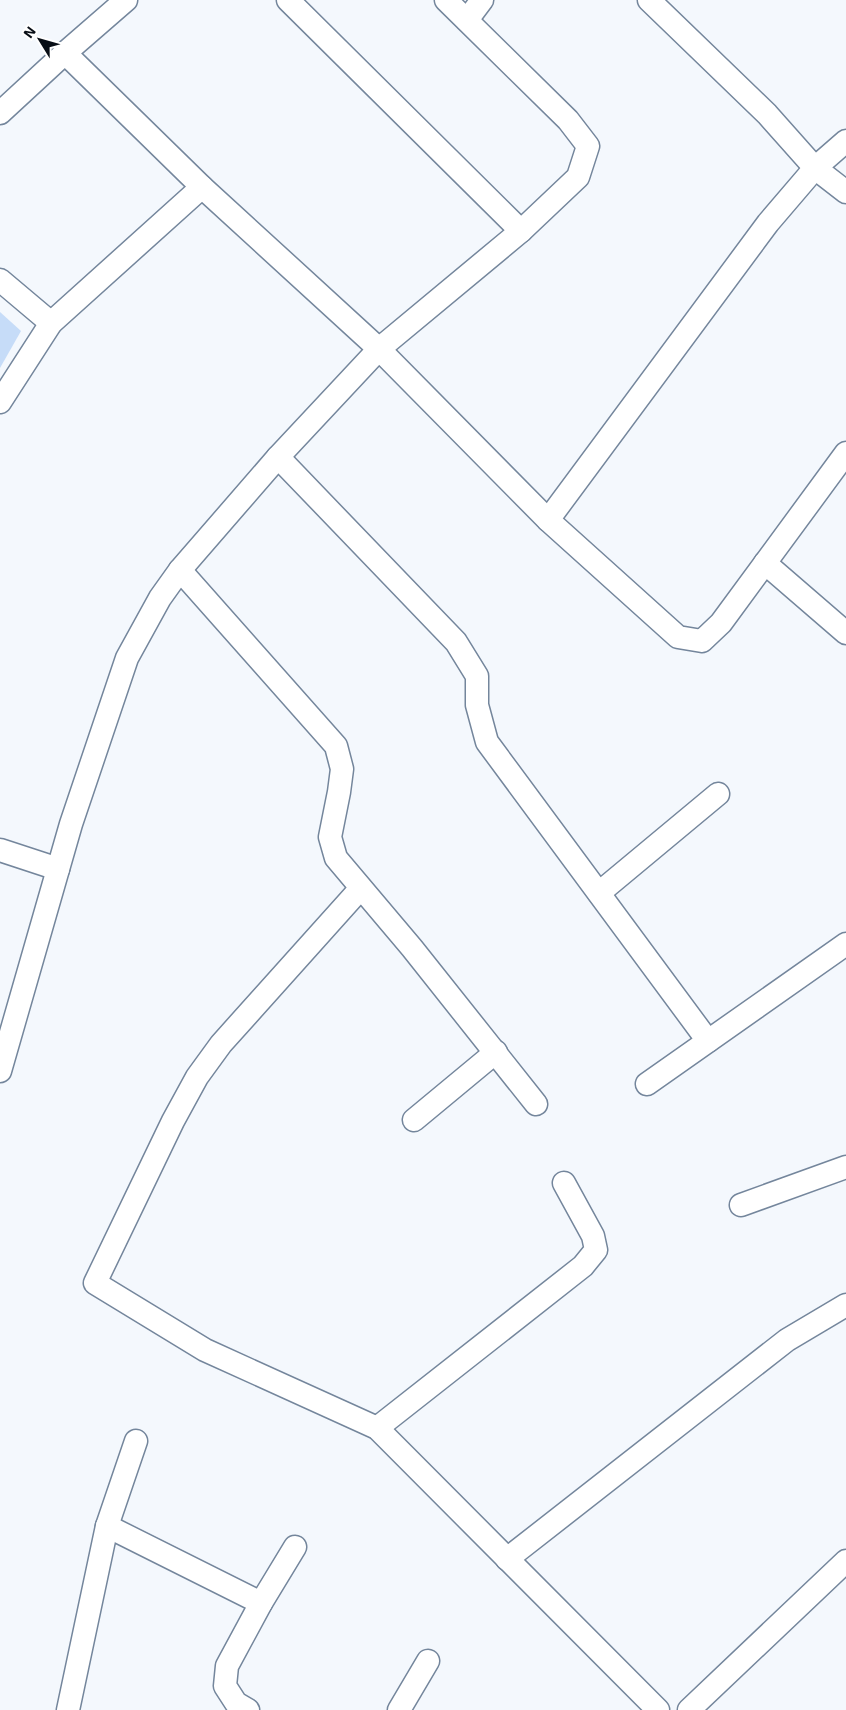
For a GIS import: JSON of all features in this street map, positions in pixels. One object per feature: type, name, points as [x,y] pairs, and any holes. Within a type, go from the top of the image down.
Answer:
[{"type":"street","points":[[0,113],[126,0]]},
{"type":"street","points":[[288,0],[521,231]]},
{"type":"street","points":[[0,1071],[71,824],[127,658],[160,598],[180,570],[278,457],[379,349],[521,231],[578,177],[588,146],[568,120],[446,0]]},
{"type":"street","points":[[467,20],[482,0]]},
{"type":"street","points":[[648,0],[767,114],[815,168],[846,192]]},
{"type":"street","points":[[65,53],[202,187],[379,349],[548,520],[678,637],[702,641],[721,623],[846,453]]},
{"type":"street","points":[[548,520],[768,222],[815,168],[846,141]]},
{"type":"street","points":[[0,402],[51,323],[202,187]]},
{"type":"street","points":[[0,280],[51,323]]},
{"type":"street","points":[[278,457],[456,642],[477,676],[476,705],[487,742],[708,1041]]},
{"type":"street","points":[[765,564],[846,632]]},
{"type":"street","points":[[180,570],[336,746],[342,769],[330,837],[336,858],[360,889],[412,948],[536,1104]]},
{"type":"street","points":[[599,894],[718,794]]},
{"type":"street","points":[[0,850],[58,868]]},
{"type":"street","points":[[360,889],[221,1044],[197,1077],[173,1121],[95,1283],[205,1350],[377,1428],[658,1710]]},
{"type":"street","points":[[648,1084],[846,944]]},
{"type":"street","points":[[414,1120],[496,1052]]},
{"type":"street","points":[[741,1205],[846,1167]]},
{"type":"street","points":[[377,1428],[583,1266],[596,1250],[593,1236],[564,1183]]},
{"type":"street","points":[[507,1558],[786,1340],[846,1305]]},
{"type":"street","points":[[68,1710],[107,1526],[136,1441]]},
{"type":"street","points":[[107,1526],[261,1603]]},
{"type":"street","points":[[248,1710],[236,1703],[225,1686],[227,1666],[294,1547]]},
{"type":"street","points":[[694,1708],[846,1561]]},
{"type":"street","points":[[399,1710],[428,1661]]},
{"type":"shaded area","points":[[0,312],[21,331],[0,368]]}]
